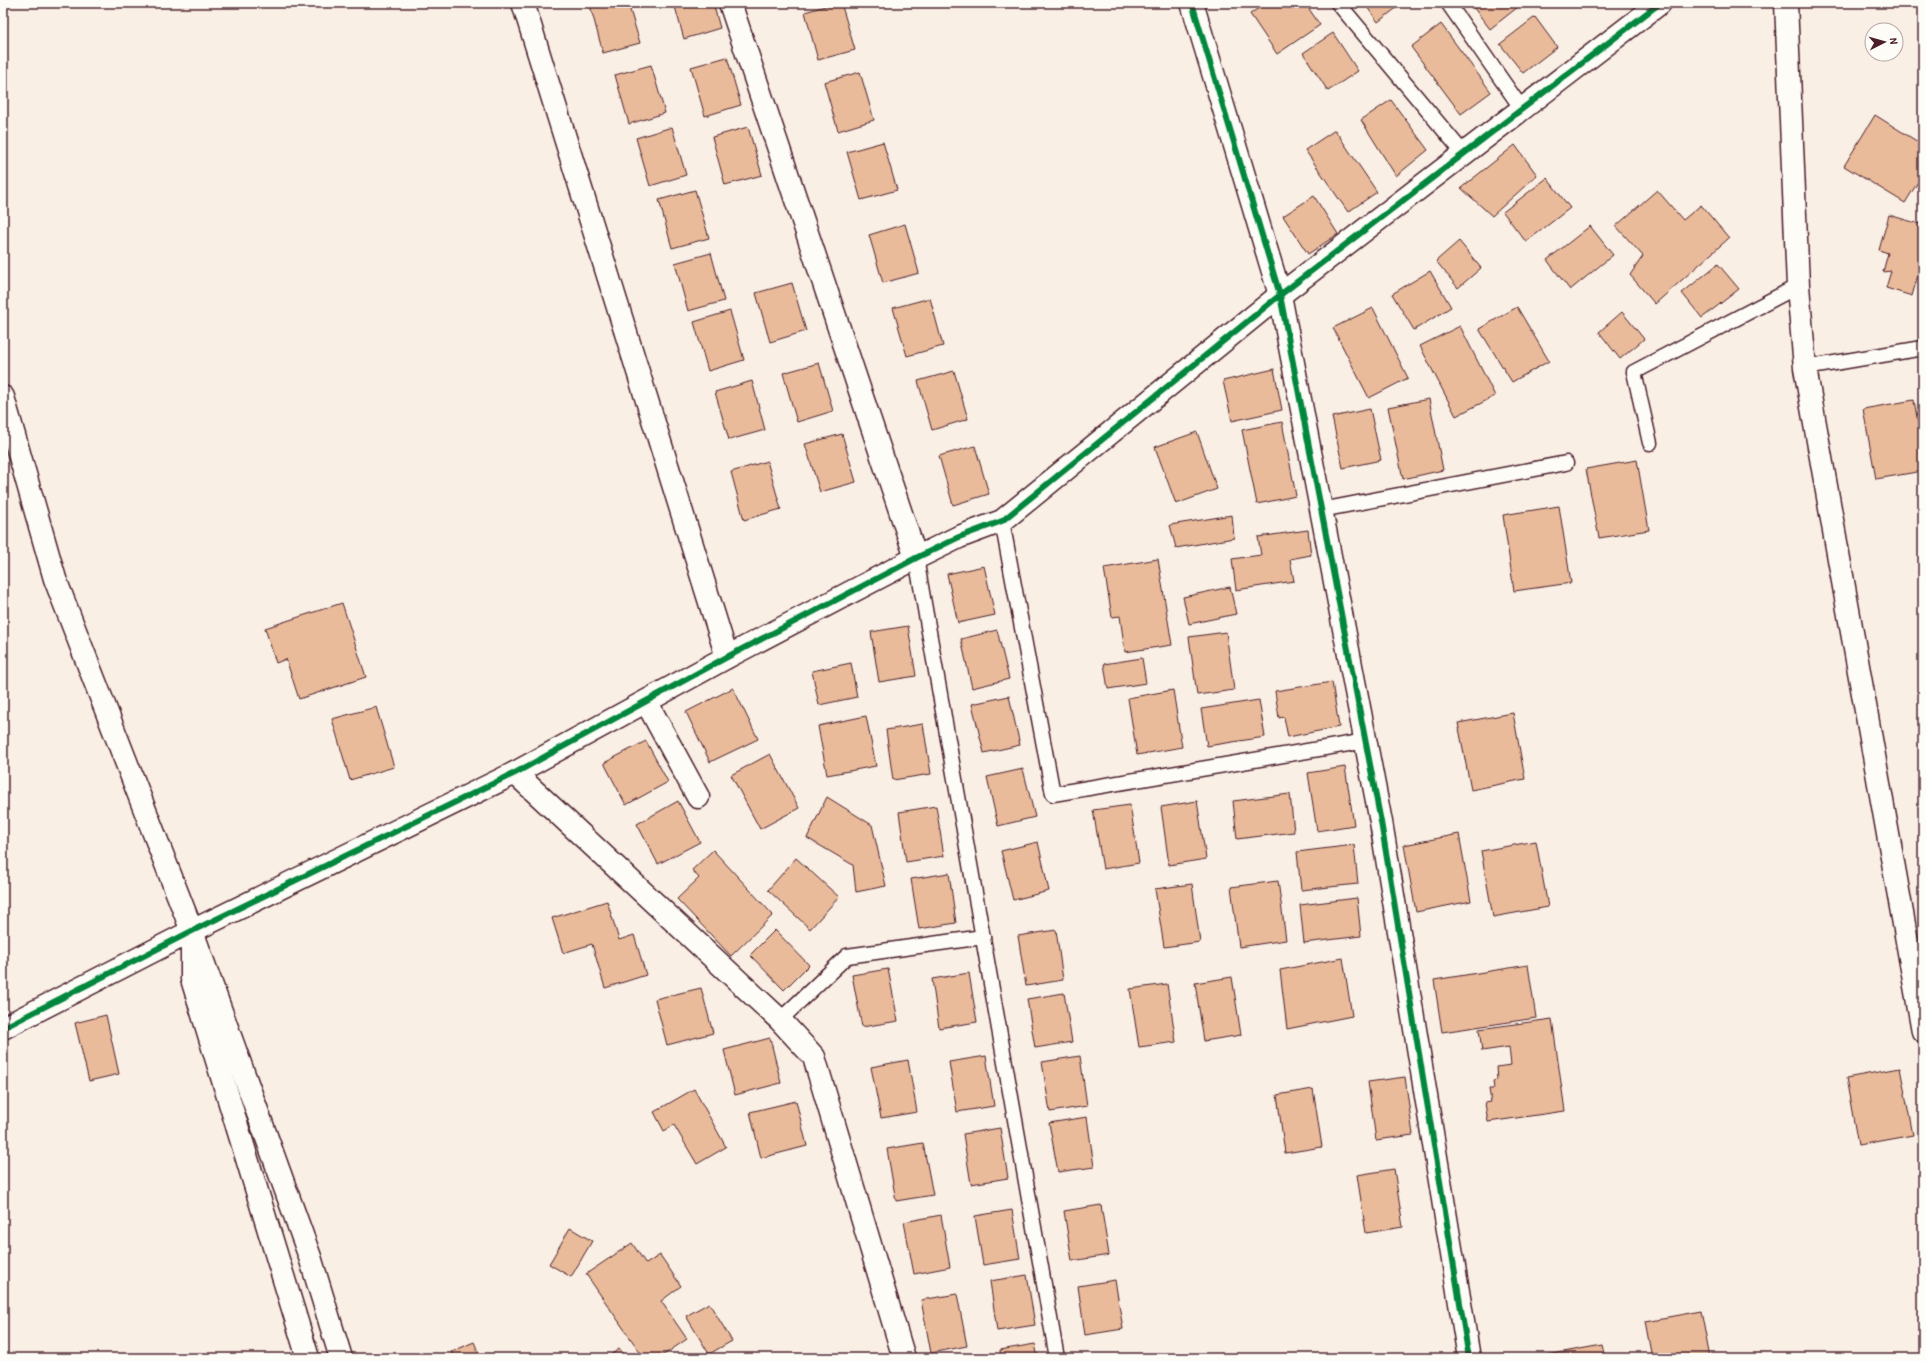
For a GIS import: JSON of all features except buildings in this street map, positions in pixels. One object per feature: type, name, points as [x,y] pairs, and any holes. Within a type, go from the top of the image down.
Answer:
[{"type":"street","points":[[523,3],[726,657]]},
{"type":"street","points":[[730,3],[916,558]]},
{"type":"street","points":[[1192,3],[1280,295],[1366,741],[1415,1026],[1469,1358]]},
{"type":"street","points":[[3,1028],[192,931],[515,773],[647,703],[726,657],[916,558],[959,537],[1002,522],[1280,295],[1660,3]]},
{"type":"street","points":[[1786,3],[1798,286],[1805,368],[1923,1031]]},
{"type":"street","points":[[3,397],[55,579],[192,931],[308,1250],[341,1358]]},
{"type":"street","points":[[647,703],[698,797]]},
{"type":"street","points":[[515,773],[780,1020],[814,1057],[904,1358]]},
{"type":"street","points":[[192,931],[192,979],[308,1358]]},
{"type":"lane","points":[[1338,3],[1464,154]]},
{"type":"lane","points":[[1448,3],[1522,109]]},
{"type":"lane","points":[[1650,443],[1634,372],[1798,286]]},
{"type":"lane","points":[[1805,368],[1923,348]]},
{"type":"lane","points":[[1322,510],[1566,463]]},
{"type":"lane","points":[[1002,522],[1053,794],[1366,741]]},
{"type":"lane","points":[[916,558],[1057,1358]]},
{"type":"lane","points":[[780,1020],[847,956],[983,937]]},
{"type":"cycle path","points":[[1192,3],[1280,295],[1381,822],[1469,1358]]},
{"type":"cycle path","points":[[3,1028],[192,931],[515,773],[727,657],[916,558],[959,537],[1002,521],[1280,295],[1660,3]]}]
